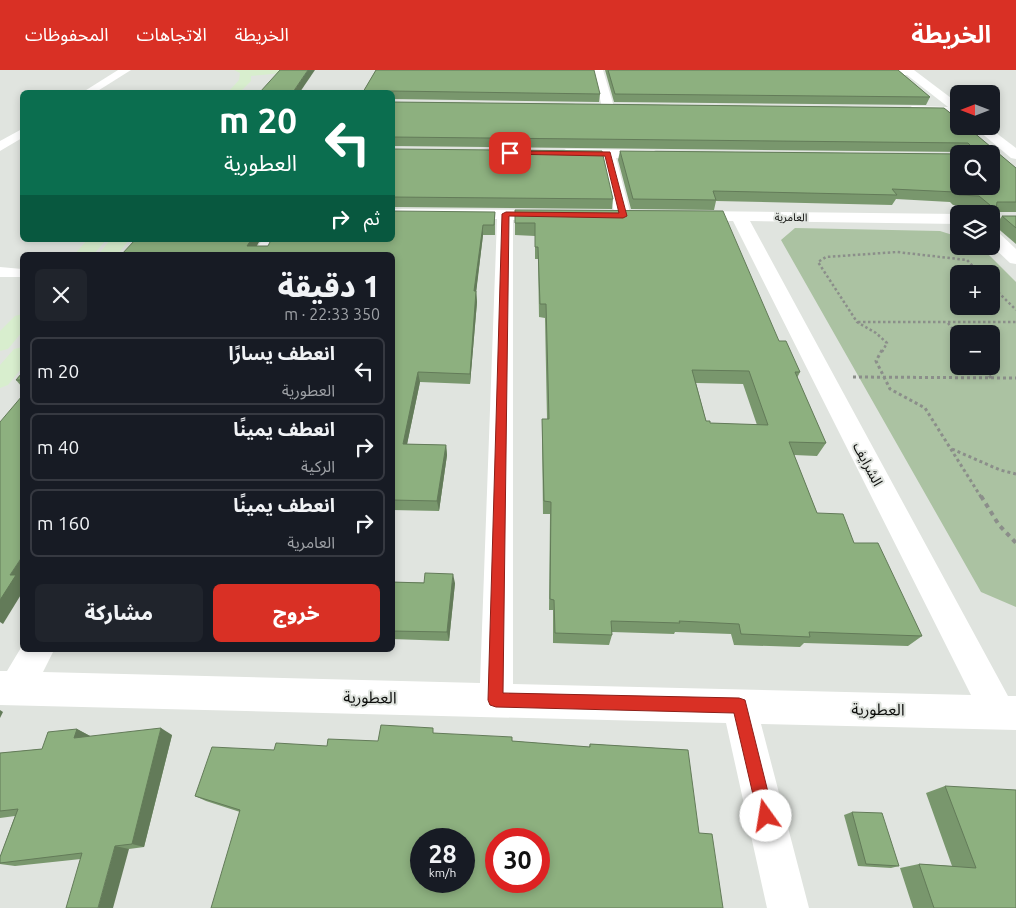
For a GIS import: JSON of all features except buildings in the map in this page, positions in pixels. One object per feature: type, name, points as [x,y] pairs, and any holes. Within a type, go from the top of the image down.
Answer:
[{"type":"street","points":[[92,90],[126,70]]},
{"type":"street","points":[[598,70],[608,107]]},
{"type":"street","points":[[236,90],[244,81],[243,71],[278,71]]},
{"type":"street","points":[[251,90],[262,79],[278,71]]},
{"type":"street","points":[[853,71],[908,71],[950,104]]},
{"type":"street","points":[[900,110],[950,111]]},
{"type":"street","points":[[0,147],[20,134]]},
{"type":"street","points":[[990,135],[1016,156]]},
{"type":"street","points":[[549,153],[666,154]]},
{"type":"street","points":[[608,154],[623,216]]},
{"type":"street","points":[[1000,158],[1016,156]]},
{"type":"street","points":[[395,214],[564,215]]},
{"type":"street","points":[[496,700],[506,214]]},
{"type":"street","points":[[604,215],[642,216]]},
{"type":"street","name":"العامرية","points":[[671,216],[950,219]]},
{"type":"street","name":"الشرايف","points":[[739,216],[822,377],[1007,712]]},
{"type":"street","points":[[86,252],[95,242]]},
{"type":"street","points":[[110,252],[118,242]]},
{"type":"street","points":[[1000,244],[1016,259]]},
{"type":"street","points":[[0,344],[20,322]]},
{"type":"street","points":[[0,380],[20,356]]},
{"type":"street","points":[[8,688],[36,652]]},
{"type":"street","name":"العطورية","points":[[8,688],[1007,712]]},
{"type":"street","points":[[739,706],[788,908]]},
{"type":"path","points":[[972,265],[967,260],[898,252],[826,257],[818,262],[857,322],[876,333],[887,343],[876,361],[890,389],[925,408],[998,525],[1016,543]]},
{"type":"path","points":[[1000,294],[1016,310]]},
{"type":"path","points":[[857,322],[1016,322]]},
{"type":"path","points":[[947,322],[950,326]]},
{"type":"path","points":[[822,377],[1016,378]]},
{"type":"path","points":[[951,449],[1000,470],[1016,474]]},
{"type":"green space","points":[[795,228],[940,231],[950,234],[950,255],[989,255],[999,265],[950,265],[950,315],[1000,315],[1000,266],[1016,282],[1016,607],[981,592],[781,240]]},
{"type":"route","points":[[510,153],[608,154],[623,216],[506,214],[496,700],[739,706],[766,816]]}]
